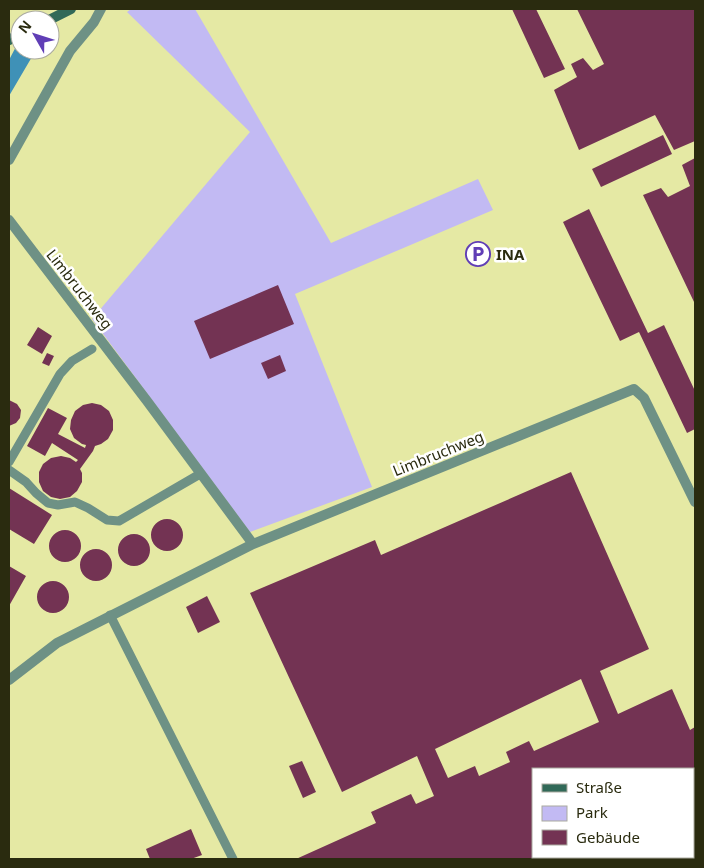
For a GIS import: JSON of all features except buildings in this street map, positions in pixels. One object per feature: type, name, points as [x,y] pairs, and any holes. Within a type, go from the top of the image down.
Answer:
[{"type":"street","points":[[9,160],[65,60],[94,22],[101,9]]},
{"type":"street","name":"Limbruchweg","points":[[9,220],[253,544]]},
{"type":"street","name":"Limbruchweg","points":[[9,680],[57,643],[253,544],[634,389],[644,398],[695,502]]},
{"type":"lane","points":[[9,462],[60,374],[72,361],[92,349]]},
{"type":"lane","points":[[9,470],[26,482],[48,503],[58,505],[75,502],[107,520],[119,521],[200,474]]},
{"type":"lane","points":[[110,615],[234,859]]},
{"type":"green space","points":[[131,9],[195,9],[331,243],[478,179],[493,210],[295,294],[372,487],[250,532],[92,319],[250,132],[127,12]]},
{"type":"water","points":[[10,58],[10,60],[30,60],[9,96]]},
{"type":"place","name":"INA","points":[[478,254]]}]
